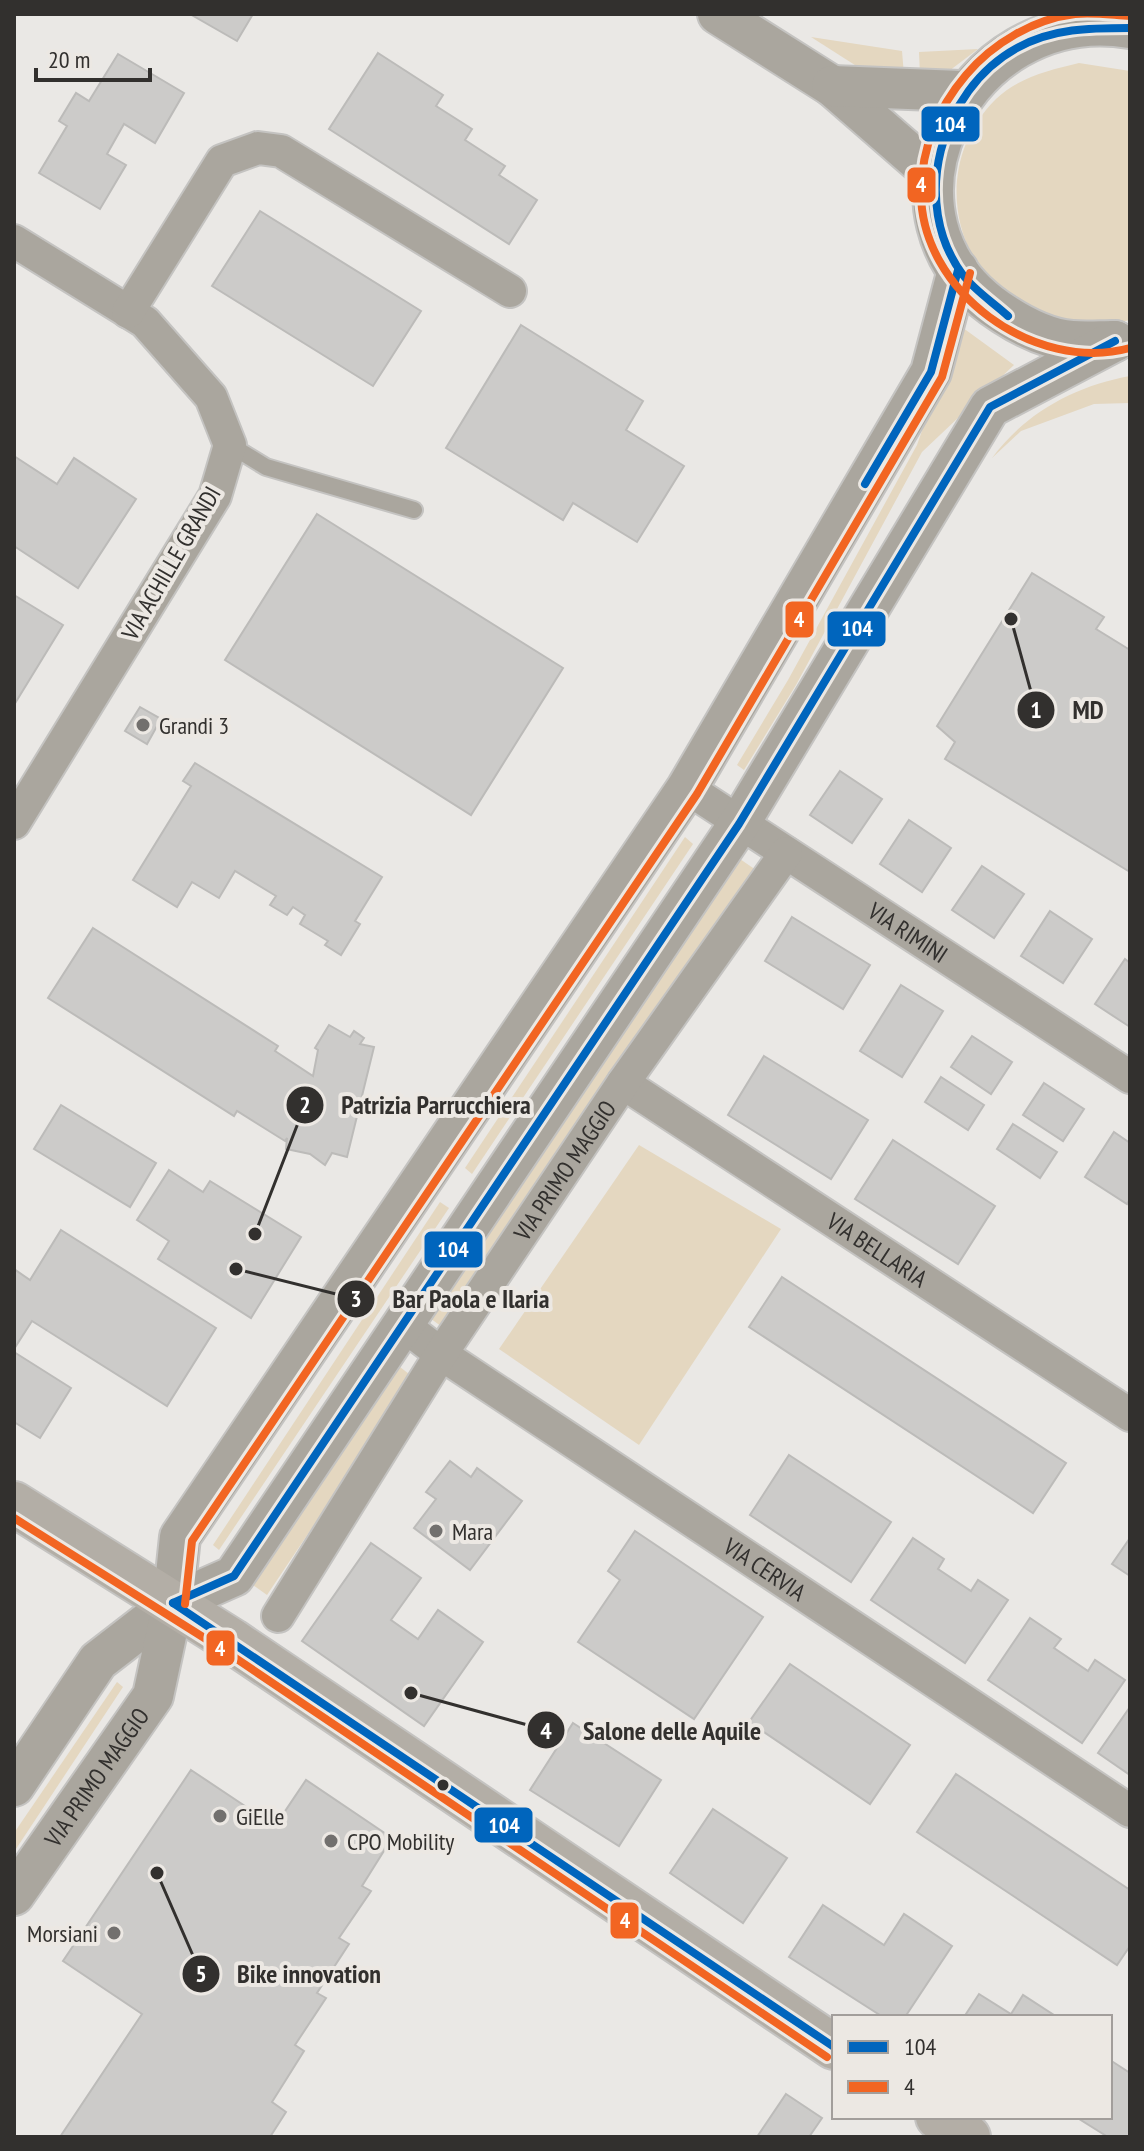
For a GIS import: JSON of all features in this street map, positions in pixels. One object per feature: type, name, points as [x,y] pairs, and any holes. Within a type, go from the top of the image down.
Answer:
[{"type":"main road","points":[[14,1504],[173,1603],[832,2046]]},
{"type":"main road","points":[[941,2119],[968,2137]]},
{"type":"street","points":[[718,14],[832,86],[932,173]]},
{"type":"street","name":"VIA PRIMO MAGGIO","points":[[1120,21],[1068,24],[1026,36],[989,59],[960,91],[940,130],[932,173],[937,223],[958,270],[988,304],[1026,328],[1069,341],[1123,339]]},
{"type":"street","points":[[832,86],[960,91]]},
{"type":"street","points":[[128,312],[222,161],[258,148],[281,151],[510,291]]},
{"type":"street","points":[[14,241],[145,322],[211,397],[230,445]]},
{"type":"street","name":"VIA PRIMO MAGGIO","points":[[14,1895],[153,1696],[173,1603],[180,1537],[687,788],[931,372],[958,270]]},
{"type":"street","name":"VIA PRIMO MAGGIO","points":[[14,1786],[98,1661],[173,1603],[234,1576],[739,824],[990,407],[1123,339]]},
{"type":"street","name":"VIA ACHILLE GRANDI","points":[[14,823],[215,496],[230,445]]},
{"type":"street","name":"VIA RIMINI","points":[[687,788],[1130,1077]]},
{"type":"street","name":"VIA PRIMO MAGGIO","points":[[278,1616],[441,1354],[623,1083],[786,853]]},
{"type":"street","name":"VIA BELLARIA","points":[[623,1083],[1130,1415]]},
{"type":"street","name":"VIA CERVIA","points":[[402,1324],[441,1354],[1130,1811]]},
{"type":"lane","points":[[230,445],[266,467],[414,510]]},
{"type":"shaded area","points":[[811,37],[902,51],[904,75],[858,67]]},
{"type":"shaded area","points":[[978,49],[945,74],[920,75],[919,52]]},
{"type":"shaded area","points":[[1079,63],[1130,71],[1130,320],[1087,326],[1045,320],[1014,304],[989,281],[971,254],[960,223],[957,191],[961,158],[974,127],[996,99],[1025,80]]},
{"type":"shaded area","points":[[959,325],[1014,365],[922,452],[796,685],[744,770],[737,765],[788,680],[917,445]]},
{"type":"shaded area","points":[[1130,376],[1130,403],[1094,404],[1021,431],[992,458],[1020,428],[1053,404],[1090,387]]},
{"type":"shaded area","points":[[685,837],[693,844],[472,1174],[465,1168]]},
{"type":"shaded area","points":[[737,857],[756,870],[445,1329],[427,1316]]},
{"type":"shaded area","points":[[639,1145],[781,1229],[639,1445],[499,1349]]},
{"type":"shaded area","points":[[440,1202],[449,1208],[219,1550],[213,1545]]},
{"type":"shaded area","points":[[396,1364],[413,1377],[267,1595],[250,1583]]},
{"type":"shaded area","points":[[117,1682],[123,1687],[14,1852],[14,1833]]},
{"type":"building","points":[[190,14],[253,14],[237,41]]},
{"type":"building","points":[[378,53],[443,95],[436,106],[472,129],[465,140],[505,166],[499,175],[537,200],[509,244],[329,129]]},
{"type":"building","points":[[118,54],[184,93],[155,143],[124,124],[107,154],[126,165],[100,209],[39,173],[67,126],[59,121],[76,93],[89,101]]},
{"type":"building","points":[[260,211],[421,311],[373,386],[212,286]]},
{"type":"building","points":[[521,325],[643,401],[626,430],[684,466],[637,542],[573,503],[563,520],[446,448]]},
{"type":"building","points":[[14,456],[57,484],[74,458],[136,499],[78,588],[14,546]]},
{"type":"building","points":[[317,514],[563,668],[471,815],[225,660]]},
{"type":"building","points":[[1032,573],[1104,617],[1096,629],[1130,650],[1130,872],[945,759],[955,742],[937,726]]},
{"type":"building","points":[[14,595],[63,625],[14,705]]},
{"type":"building","name":"Grandi 3","points":[[140,707],[161,719],[147,744],[125,731]]},
{"type":"building","points":[[195,763],[382,877],[355,921],[360,924],[341,955],[325,945],[328,941],[300,924],[305,915],[293,907],[287,915],[270,905],[276,896],[235,871],[219,898],[192,882],[177,907],[133,880],[191,786],[183,781]]},
{"type":"building","points":[[840,771],[882,799],[852,843],[810,815]]},
{"type":"building","points":[[909,820],[951,848],[922,892],[880,864]]},
{"type":"building","points":[[982,866],[1024,894],[994,938],[952,910]]},
{"type":"building","points":[[1050,911],[1092,939],[1063,983],[1021,956]]},
{"type":"building","points":[[792,917],[870,965],[843,1009],[765,961]]},
{"type":"building","points":[[93,928],[278,1046],[275,1051],[313,1076],[318,1050],[315,1048],[329,1025],[350,1037],[354,1031],[364,1038],[360,1044],[374,1047],[347,1157],[332,1153],[325,1165],[310,1154],[286,1149],[287,1138],[285,1141],[237,1111],[234,1116],[48,998]]},
{"type":"building","points":[[1125,959],[1130,963],[1130,1027],[1095,1004]]},
{"type":"building","points":[[901,985],[943,1011],[902,1077],[860,1051]]},
{"type":"building","points":[[972,1036],[1012,1062],[991,1094],[951,1067]]},
{"type":"building","points":[[764,1056],[868,1120],[831,1179],[728,1115]]},
{"type":"building","points":[[941,1077],[984,1105],[968,1130],[925,1102]]},
{"type":"building","points":[[1044,1083],[1084,1109],[1063,1141],[1023,1115]]},
{"type":"building","points":[[61,1105],[156,1163],[130,1207],[34,1149]]},
{"type":"building","points":[[1013,1124],[1057,1152],[1040,1178],[997,1149]]},
{"type":"building","points":[[1114,1132],[1130,1143],[1130,1199],[1127,1204],[1085,1177]]},
{"type":"building","points":[[893,1140],[995,1206],[958,1264],[855,1199]]},
{"type":"building","points":[[169,1170],[203,1192],[210,1181],[301,1237],[251,1318],[158,1259],[169,1241],[137,1220]]},
{"type":"building","points":[[61,1230],[216,1328],[167,1406],[32,1321],[14,1349],[14,1269],[30,1280]]},
{"type":"building","points":[[782,1277],[1066,1463],[1033,1513],[749,1327]]},
{"type":"building","points":[[14,1352],[71,1388],[40,1438],[14,1422]]},
{"type":"building","points":[[789,1455],[891,1522],[851,1582],[750,1515]]},
{"type":"building","points":[[450,1461],[471,1477],[477,1468],[522,1501],[470,1570],[414,1528],[436,1499],[426,1492]]},
{"type":"building","points":[[635,1531],[763,1617],[694,1719],[578,1642],[620,1580],[608,1571]]},
{"type":"building","points":[[913,1538],[944,1559],[938,1569],[971,1591],[978,1580],[1008,1600],[965,1663],[871,1600]]},
{"type":"building","points":[[1130,1538],[1130,1576],[1112,1564]]},
{"type":"building","points":[[371,1543],[421,1578],[391,1620],[418,1639],[438,1610],[483,1642],[424,1726],[302,1641]]},
{"type":"building","points":[[1030,1618],[1061,1639],[1054,1648],[1088,1671],[1095,1660],[1125,1680],[1082,1743],[988,1680]]},
{"type":"building","points":[[790,1664],[910,1745],[870,1804],[749,1722]]},
{"type":"building","points":[[1130,1707],[1130,1775],[1098,1753]]},
{"type":"building","points":[[573,1723],[661,1780],[619,1846],[530,1790]]},
{"type":"building","points":[[191,1770],[275,1826],[306,1780],[392,1838],[362,1886],[371,1891],[339,1938],[349,1944],[317,1993],[326,1998],[295,2045],[304,2051],[272,2102],[286,2112],[270,2137],[60,2137],[142,2014],[63,1961]]},
{"type":"building","points":[[956,1774],[1130,1890],[1130,1946],[1117,1965],[917,1832]]},
{"type":"building","points":[[713,1809],[787,1858],[743,1923],[670,1873]]},
{"type":"building","points":[[823,1905],[884,1945],[904,1914],[952,1946],[906,2015],[880,2015],[789,1957]]},
{"type":"building","points":[[979,1994],[1011,2014],[1023,1995],[1054,2015],[965,2015]]},
{"type":"building","points":[[1112,2061],[1130,2073],[1130,2137],[1108,2137],[1079,2119],[1112,2119]]},
{"type":"building","points":[[786,2094],[822,2118],[809,2137],[757,2137]]},
{"type":"transit line","name":"4","points":[[1130,16],[1089,13],[1044,21],[1015,34],[977,63],[947,101],[933,129],[921,191],[926,228],[940,262],[962,292],[990,317],[1022,336],[1057,349],[1094,353],[1130,348]]},
{"type":"transit line","name":"104","points":[[1008,316],[963,275],[947,246],[938,215],[936,183],[941,150],[952,119],[968,91],[990,67],[1017,48],[1058,33],[1130,28]]},
{"type":"transit line","name":"104","points":[[865,484],[931,372],[958,270]]},
{"type":"transit line","name":"4","points":[[185,1604],[192,1541],[697,794],[942,377],[970,273]]},
{"type":"transit line","name":"104","points":[[173,1603],[234,1576],[739,824],[990,407],[1115,341]]},
{"type":"transit line","name":"4","points":[[14,1518],[225,1651],[827,2057]]},
{"type":"transit line","name":"104","points":[[173,1603],[832,2046]]},
{"type":"place","name":"MD","points":[[1011,619]]},
{"type":"place","name":"Grandi 3","points":[[143,725]]},
{"type":"place","name":"Patrizia Parrucchiera","points":[[255,1234]]},
{"type":"place","name":"Bar Paola e Ilaria","points":[[236,1269]]},
{"type":"place","name":"Mara","points":[[436,1531]]},
{"type":"place","name":"Salone delle Aquile","points":[[411,1693]]},
{"type":"place","name":"GiElle","points":[[220,1816]]},
{"type":"place","name":"CPO Mobility","points":[[331,1841]]},
{"type":"place","name":"Bike innovation","points":[[157,1873]]},
{"type":"place","name":"Morsiani","points":[[114,1933]]}]
